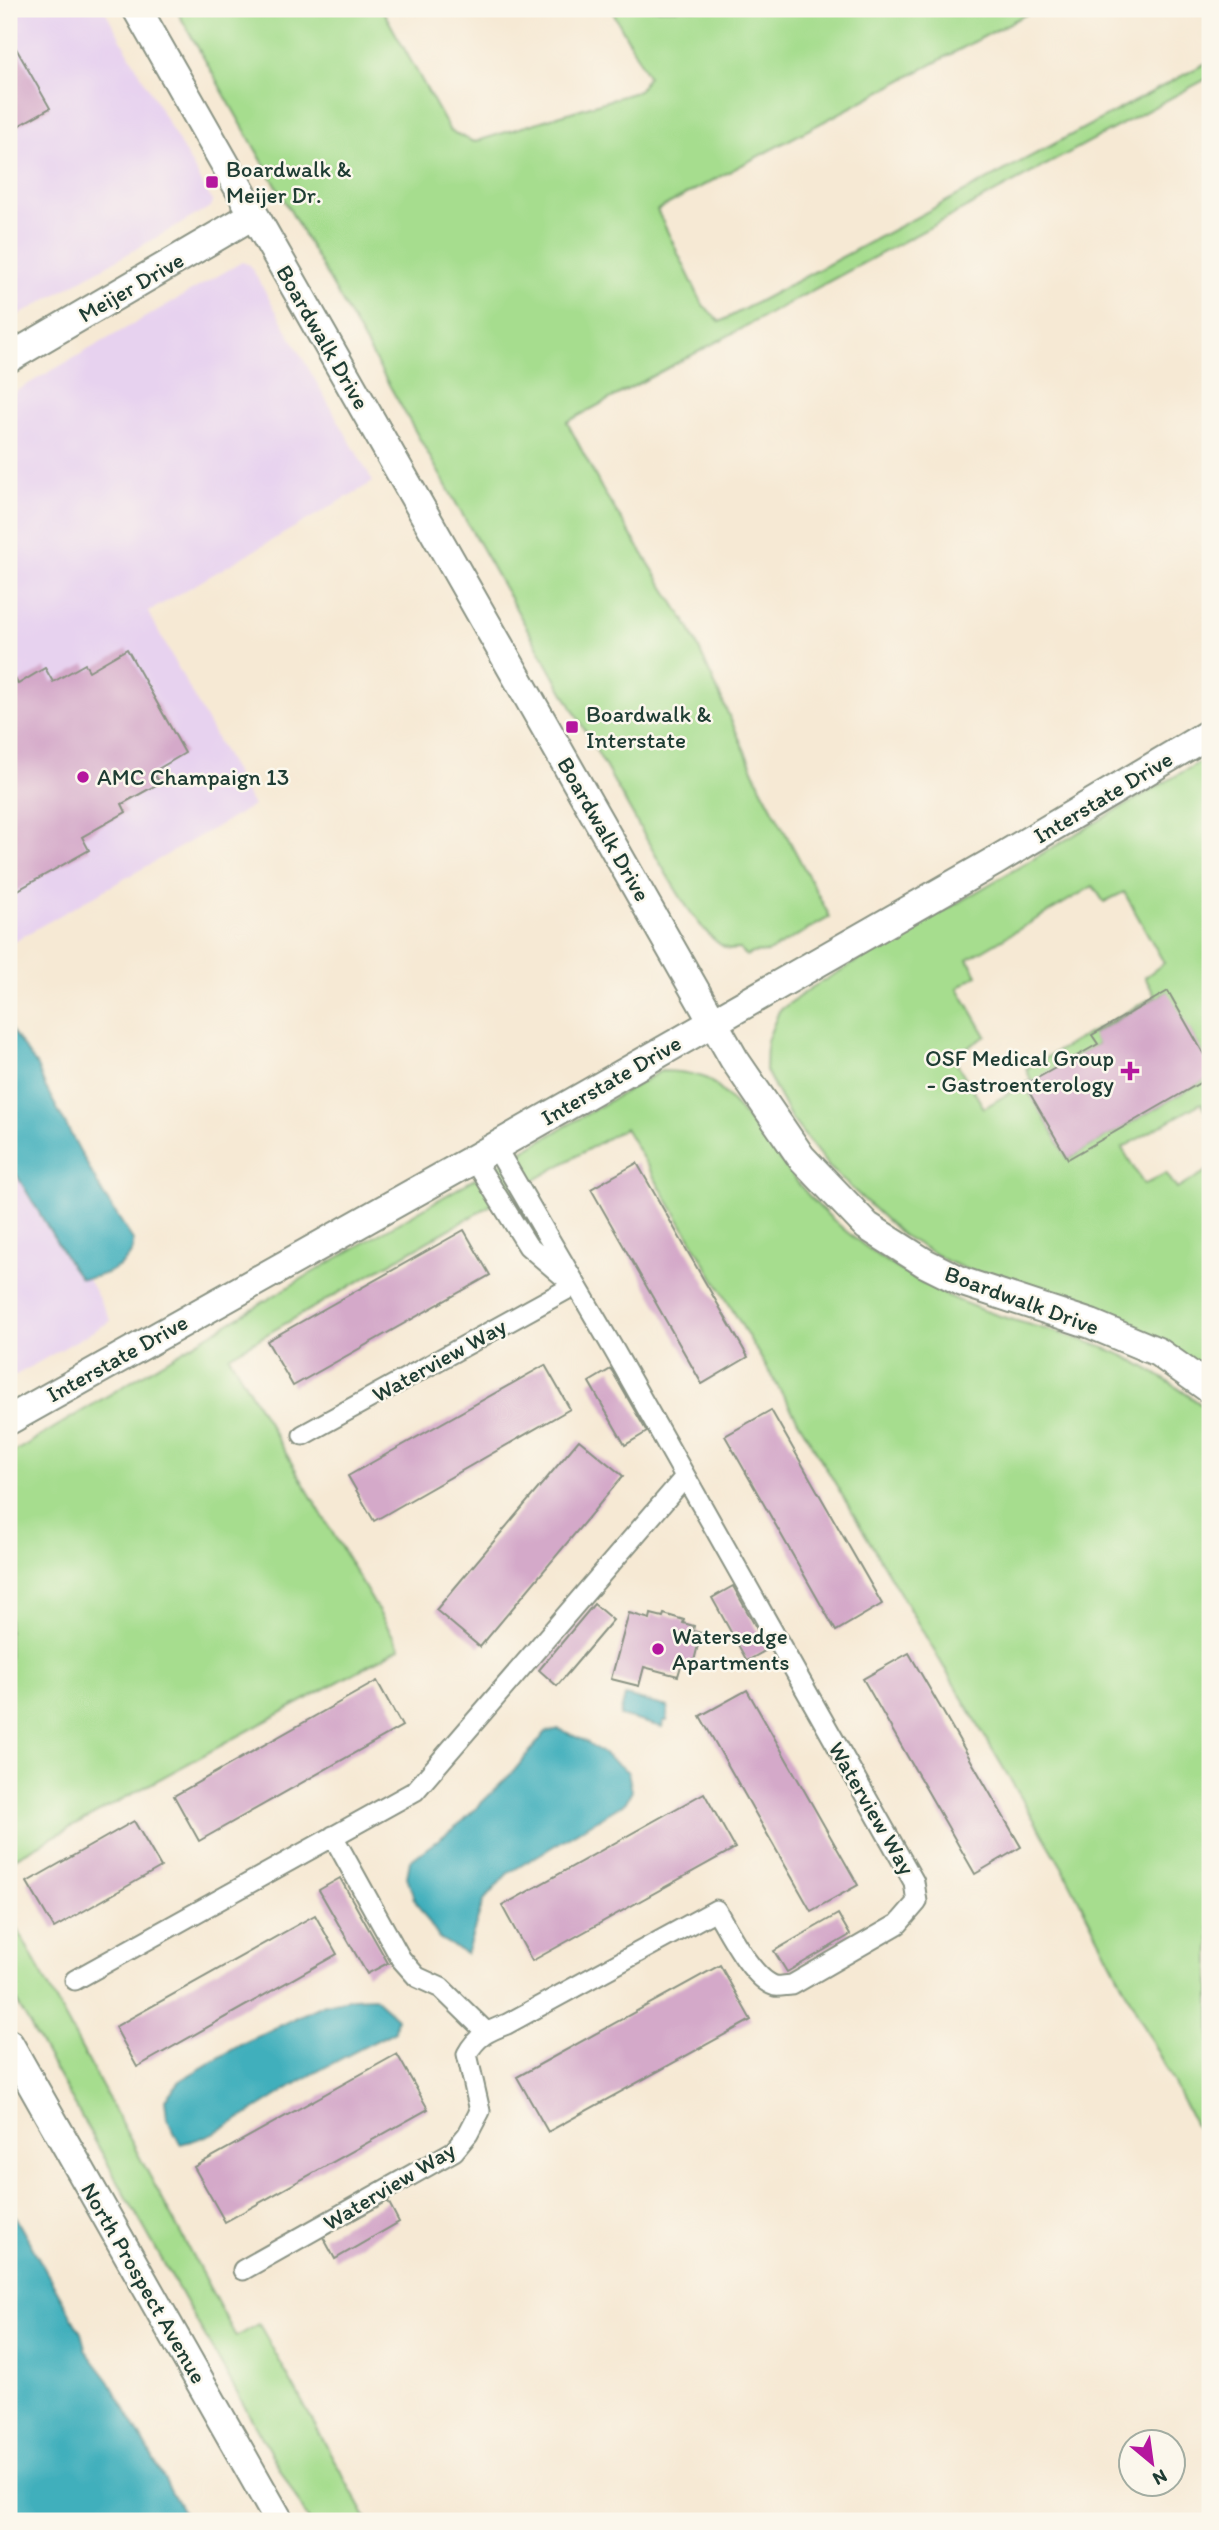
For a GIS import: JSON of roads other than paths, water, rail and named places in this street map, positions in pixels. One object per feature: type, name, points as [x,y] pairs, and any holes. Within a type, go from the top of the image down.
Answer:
[{"type":"street","name":"Boardwalk Drive","points":[[137,9],[734,1059],[801,1157],[867,1226],[925,1264],[963,1282],[1090,1324],[1158,1352],[1210,1389]]},
{"type":"street","name":"Meijer Drive","points":[[9,358],[253,215]]},
{"type":"street","name":"Interstate Drive","points":[[9,1420],[995,861],[1210,733]]},
{"type":"street","name":"Waterview Way","points":[[243,2270],[454,2151],[481,2111],[467,2054],[475,2040],[485,2031],[507,2024],[716,1910],[750,1965],[761,1977],[775,1986],[792,1985],[898,1924],[917,1902],[914,1882],[614,1350],[575,1285],[484,1153]]},
{"type":"street","name":"Waterview Way","points":[[303,1435],[575,1285]]},
{"type":"street","points":[[75,1980],[415,1791],[685,1477]]},
{"type":"street","points":[[333,1836],[401,1959],[417,1978],[441,1988],[485,2031]]},
{"type":"street","name":"North Prospect Avenue","points":[[9,2044],[279,2521]]},
{"type":"water","points":[[9,1027],[37,1066],[103,1194],[133,1240],[129,1256],[115,1269],[106,1273],[80,1278],[9,1162]]},
{"type":"water","points":[[625,1696],[668,1707],[667,1721],[664,1721],[662,1727],[620,1716]]},
{"type":"water","points":[[559,1729],[587,1742],[628,1772],[632,1791],[625,1803],[507,1874],[484,1900],[466,1954],[439,1938],[414,1899],[407,1877],[410,1861],[463,1821],[514,1771],[546,1732]]},
{"type":"water","points":[[374,1997],[397,2018],[395,2031],[315,2073],[228,2126],[180,2144],[167,2118],[165,2099],[181,2080],[244,2043],[322,2005],[352,1998]]},
{"type":"water","points":[[9,2206],[81,2333],[86,2351],[109,2381],[188,2521],[18,2521],[9,2514]]},
{"type":"place","name":"Boardwalk & Meijer Dr.","points":[[212,182]]},
{"type":"place","name":"Boardwalk & Interstate","points":[[572,727]]},
{"type":"place","name":"AMC Champaign 13","points":[[83,777]]},
{"type":"place","name":"OSF Medical Group - Gastroenterology","points":[[1130,1071]]},
{"type":"place","name":"Watersedge Apartments","points":[[658,1649]]}]
